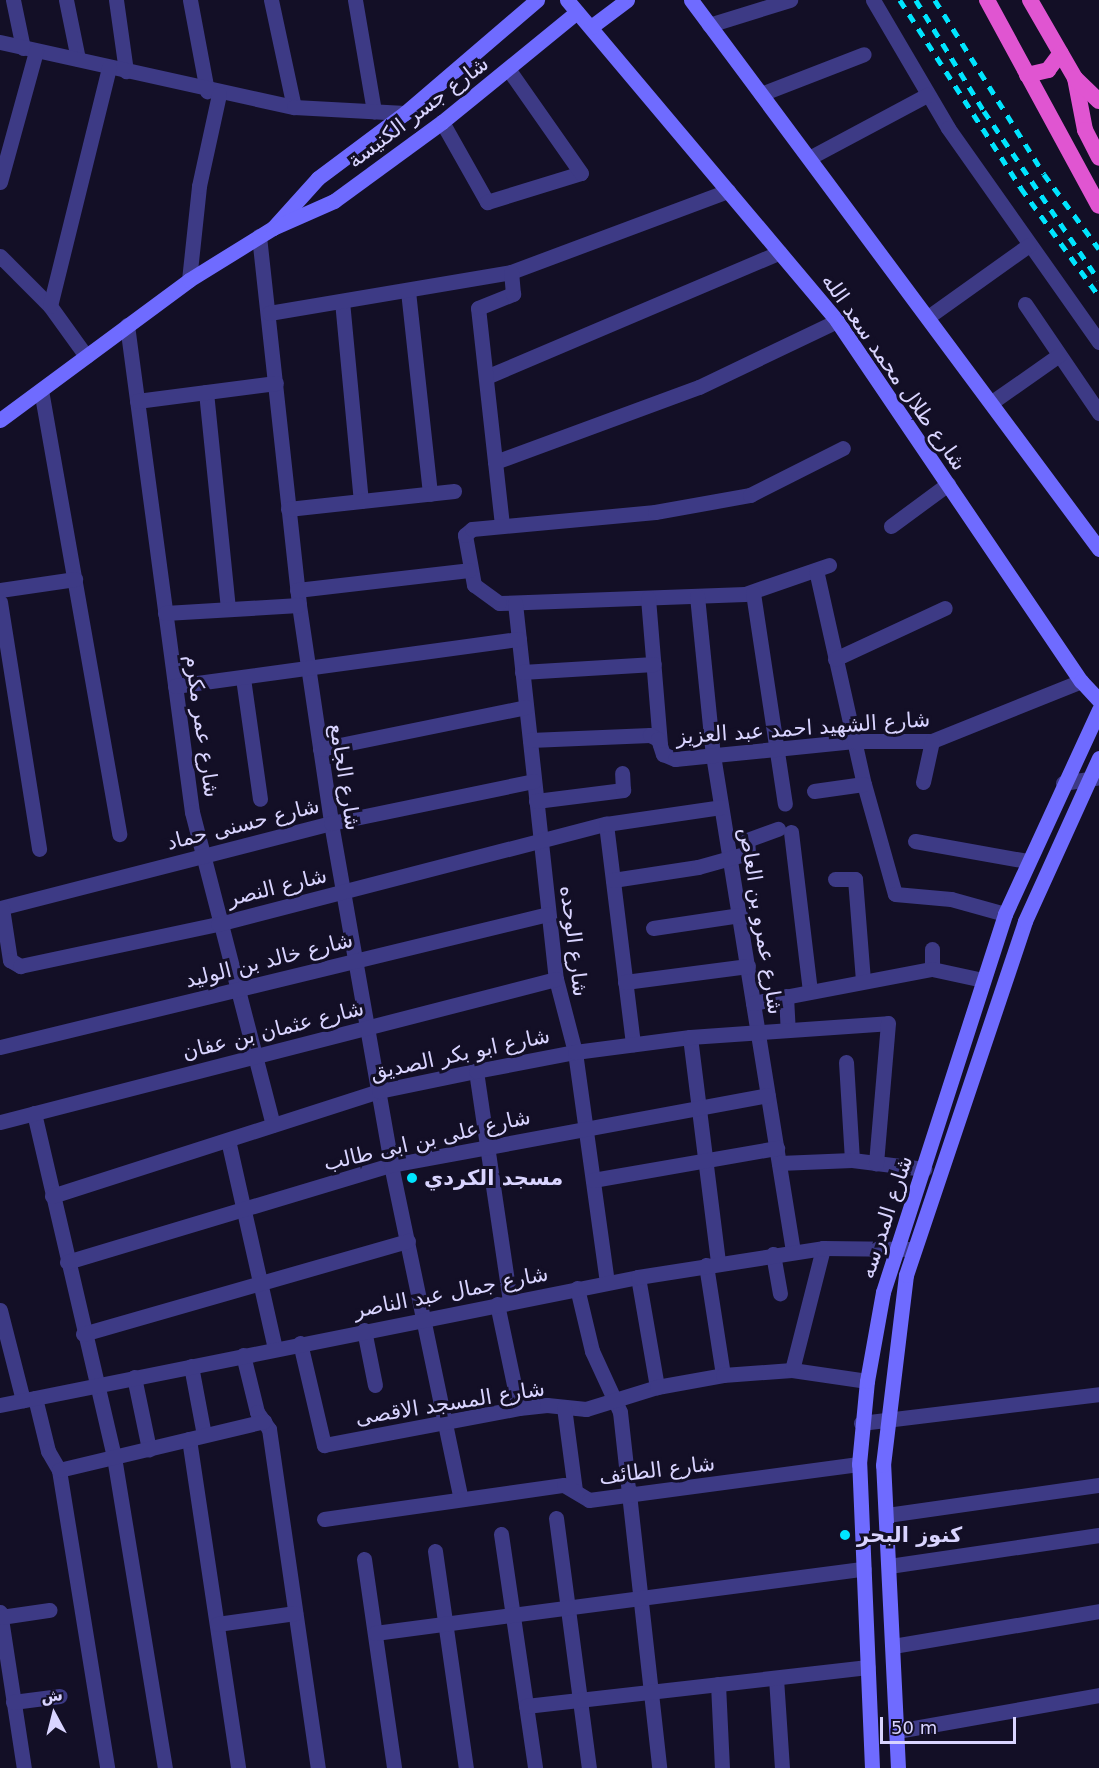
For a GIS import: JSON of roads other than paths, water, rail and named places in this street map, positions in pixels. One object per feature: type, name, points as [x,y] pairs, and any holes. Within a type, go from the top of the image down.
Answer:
[{"type":"highway","points":[[987,0],[1099,206]]},
{"type":"highway","points":[[1030,0],[1075,78],[1099,100]]},
{"type":"highway","points":[[1027,75],[1048,70],[1061,53]]},
{"type":"highway","points":[[1075,78],[1085,130],[1099,158]]},
{"type":"main road","name":"شارع جسر الكنيسة","points":[[273,228],[318,178],[405,113],[537,0]]},
{"type":"main road","name":"شارع طلال محمد سعد الله","points":[[567,0],[837,321],[1081,681],[1099,700]]},
{"type":"main road","points":[[591,27],[627,0]]},
{"type":"main road","points":[[691,0],[992,402],[1099,549]]},
{"type":"main road","name":"شارع جسر الكنيسة","points":[[0,420],[189,280],[273,228],[334,201],[442,122],[577,12]]},
{"type":"main road","name":"شارع المدرسه","points":[[872,1768],[859,1464],[861,1424],[867,1381],[895,1246],[924,1169],[1005,914],[1027,861],[1099,710]]},
{"type":"main road","name":"شارع المدرسه","points":[[898,1768],[885,1422],[902,1294],[913,1250],[1025,921],[1093,778],[1099,758]]},
{"type":"street","points":[[0,182],[29,50],[13,0]]},
{"type":"street","points":[[66,0],[78,59]]},
{"type":"street","points":[[116,0],[126,71]]},
{"type":"street","points":[[189,280],[199,186],[213,92],[190,0]]},
{"type":"street","points":[[271,0],[294,107]]},
{"type":"street","points":[[356,0],[374,111]]},
{"type":"street","points":[[710,24],[790,0]]},
{"type":"street","points":[[873,0],[927,95],[1029,245],[1099,342]]},
{"type":"street","points":[[0,42],[213,92],[294,107],[405,113]]},
{"type":"street","points":[[761,94],[864,54]]},
{"type":"street","points":[[50,306],[109,67]]},
{"type":"street","points":[[442,122],[487,202],[581,173],[509,69]]},
{"type":"street","points":[[809,158],[927,95]]},
{"type":"street","points":[[268,313],[511,273],[728,191]]},
{"type":"street","name":"شارع الجامع","points":[[259,236],[298,598],[331,823],[391,1165],[426,1318],[461,1499]]},
{"type":"street","points":[[928,317],[1029,245]]},
{"type":"street","points":[[486,377],[780,252]]},
{"type":"street","points":[[0,256],[50,306],[87,356]]},
{"type":"street","points":[[502,525],[478,308],[513,294],[511,273]]},
{"type":"street","points":[[408,291],[430,494]]},
{"type":"street","points":[[342,301],[361,501]]},
{"type":"street","points":[[1025,304],[1099,413]]},
{"type":"street","points":[[495,462],[699,387],[837,321]]},
{"type":"street","name":"شارع عمر مكرم","points":[[127,326],[175,686],[201,856],[252,1056],[273,1125]]},
{"type":"street","points":[[992,402],[1059,355]]},
{"type":"street","points":[[137,401],[276,383]]},
{"type":"street","points":[[41,390],[118,834]]},
{"type":"street","points":[[206,392],[228,609]]},
{"type":"street","points":[[843,448],[750,495],[655,512],[502,525],[467,531],[469,570],[474,585],[484,597],[515,603],[697,596],[753,593],[822,567],[836,659],[854,741],[895,894],[951,899],[1005,914]]},
{"type":"street","points":[[891,526],[948,484]]},
{"type":"street","points":[[288,509],[454,491]]},
{"type":"street","points":[[165,613],[228,609],[469,570]]},
{"type":"street","points":[[0,590],[75,579]]},
{"type":"street","points":[[753,593],[785,804]]},
{"type":"street","name":"شارع عمرو بن العاص","points":[[697,596],[713,755],[793,1251]]},
{"type":"street","points":[[648,598],[660,746]]},
{"type":"street","points":[[0,602],[39,849]]},
{"type":"street","name":"شارع الوحده","points":[[515,603],[556,979],[574,1052],[607,1282]]},
{"type":"street","points":[[836,659],[945,608]]},
{"type":"street","points":[[175,686],[308,670],[519,639]]},
{"type":"street","points":[[522,672],[654,664]]},
{"type":"street","points":[[243,678],[260,799]]},
{"type":"street","name":"شارع الشهيد احمد عبد العزيز","points":[[530,740],[646,735],[656,737],[670,759],[854,741],[932,741],[946,739],[1081,681]]},
{"type":"street","points":[[320,749],[526,707]]},
{"type":"street","points":[[923,782],[932,741]]},
{"type":"street","points":[[536,801],[623,790],[622,772]]},
{"type":"street","points":[[1063,783],[1093,778]]},
{"type":"street","name":"شارع حسنى حماد","points":[[1,908],[331,823],[534,781]]},
{"type":"street","points":[[814,791],[864,784]]},
{"type":"street","name":"شارع النصر","points":[[1,908],[15,966],[218,924],[606,824],[721,807]]},
{"type":"street","points":[[606,824],[633,1044]]},
{"type":"street","points":[[613,880],[748,853],[747,840],[784,830],[810,991]]},
{"type":"street","points":[[915,841],[1027,861]]},
{"type":"street","points":[[835,879],[855,879],[863,980]]},
{"type":"street","name":"شارع خالد بن الوليد","points":[[0,1047],[548,914]]},
{"type":"street","points":[[653,928],[740,915]]},
{"type":"street","points":[[932,949],[932,969]]},
{"type":"street","points":[[625,982],[748,966]]},
{"type":"street","points":[[753,1003],[863,980],[932,969],[983,981]]},
{"type":"street","name":"شارع عثمان بن عفان","points":[[0,1122],[556,979]]},
{"type":"street","points":[[786,996],[788,1029]]},
{"type":"street","name":"شارع ابو بكر الصديق","points":[[52,1196],[379,1091],[476,1071],[574,1052],[690,1037],[758,1030],[890,1024],[876,1163]]},
{"type":"street","points":[[690,1037],[706,1160],[712,1264],[723,1375]]},
{"type":"street","points":[[846,1062],[852,1160]]},
{"type":"street","points":[[476,1071],[487,1145],[503,1303],[519,1408]]},
{"type":"street","name":"شارع على بن ابى طالب","points":[[67,1262],[391,1165],[585,1125],[768,1095]]},
{"type":"street","points":[[34,1113],[94,1386],[114,1457],[165,1768]]},
{"type":"street","points":[[228,1140],[275,1348]]},
{"type":"street","points":[[593,1180],[706,1160],[778,1155],[852,1160],[924,1169]]},
{"type":"street","points":[[82,1334],[408,1240]]},
{"type":"street","name":"شارع جمال عبد الناصر","points":[[0,1405],[638,1276],[823,1248],[895,1246],[913,1250]]},
{"type":"street","points":[[792,1370],[823,1248]]},
{"type":"street","points":[[773,1254],[780,1293]]},
{"type":"street","points":[[638,1276],[657,1387]]},
{"type":"street","points":[[577,1288],[592,1351],[615,1398],[631,1495],[659,1768]]},
{"type":"street","points":[[0,1310],[50,1457],[59,1470],[107,1768]]},
{"type":"street","points":[[364,1330],[375,1385]]},
{"type":"street","name":"شارع المسجد الاقصى","points":[[300,1343],[322,1445],[519,1408],[596,1407],[615,1398],[657,1387],[723,1375],[792,1370],[867,1381]]},
{"type":"street","points":[[243,1355],[255,1407],[264,1420],[318,1768]]},
{"type":"street","points":[[191,1366],[216,1624],[237,1768]]},
{"type":"street","points":[[134,1377],[149,1449]]},
{"type":"street","points":[[861,1424],[1099,1394]]},
{"type":"street","points":[[564,1407],[575,1490]]},
{"type":"street","points":[[59,1470],[264,1420]]},
{"type":"street","name":"شارع الطائف","points":[[324,1519],[564,1485],[589,1500],[859,1464]]},
{"type":"street","points":[[887,1515],[1099,1485]]},
{"type":"street","points":[[556,1518],[589,1768]]},
{"type":"street","points":[[501,1534],[536,1768]]},
{"type":"street","points":[[889,1566],[1099,1535]]},
{"type":"street","points":[[435,1551],[466,1768]]},
{"type":"street","points":[[364,1559],[394,1768]]},
{"type":"street","points":[[375,1633],[864,1569]]},
{"type":"street","points":[[24,1768],[0,1614],[49,1610]]},
{"type":"street","points":[[893,1646],[1099,1611]]},
{"type":"street","points":[[216,1624],[295,1613]]},
{"type":"street","points":[[526,1706],[868,1668]]},
{"type":"street","points":[[777,1678],[782,1768]]},
{"type":"street","points":[[718,1684],[722,1768]]},
{"type":"street","points":[[897,1731],[1099,1695]]},
{"type":"street","points":[[14,1702],[60,1696]]},
{"type":"railway","points":[[900,0],[1021,188],[1099,296]]},
{"type":"railway","points":[[916,0],[984,111],[1099,280]]},
{"type":"railway","points":[[935,0],[1044,174],[1099,249]]},
{"type":"place","name":"مسجد الكردي","points":[[412,1178]]},
{"type":"place","name":"كنوز البحر","points":[[845,1535]]}]
